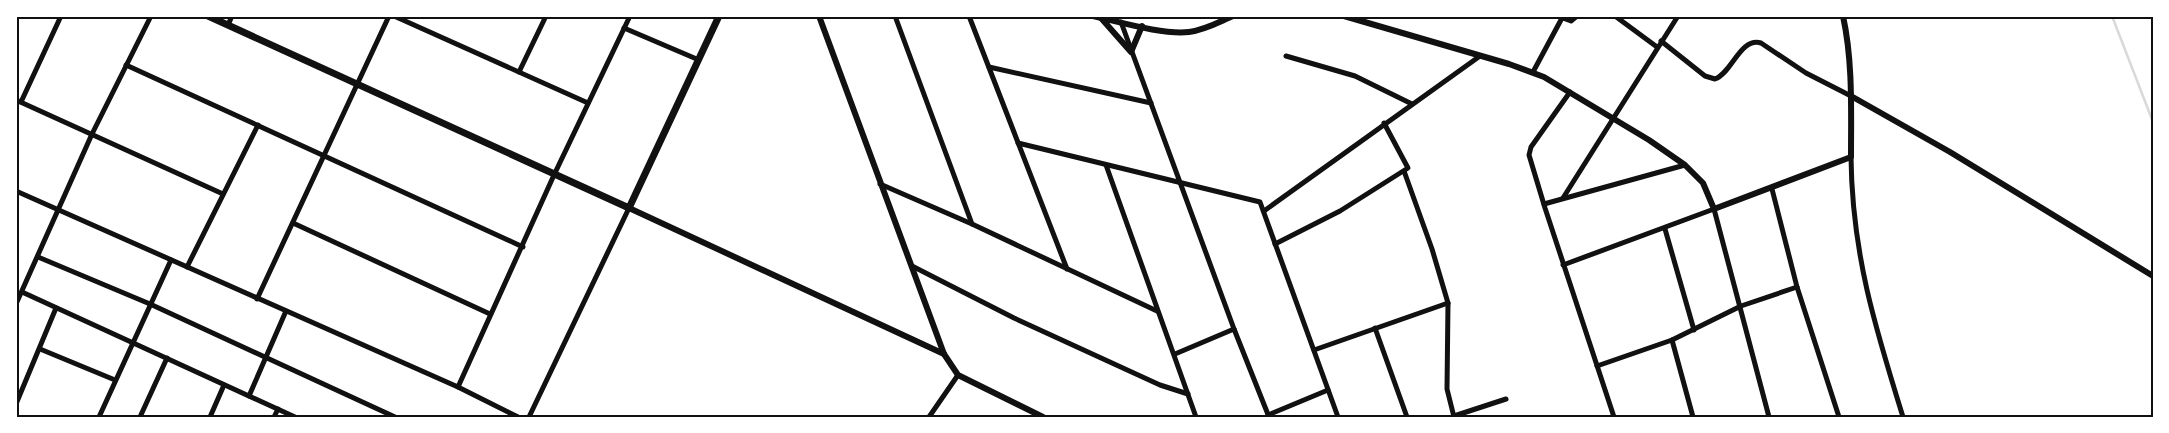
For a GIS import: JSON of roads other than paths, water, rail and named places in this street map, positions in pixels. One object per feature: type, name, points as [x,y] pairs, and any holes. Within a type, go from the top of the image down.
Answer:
[{"type":"main road","points":[[208,16],[629,208],[719,16]]},
{"type":"street","points":[[61,16],[19,101],[223,194]]},
{"type":"street","points":[[16,304],[60,210],[92,134],[151,16]]},
{"type":"street","points":[[228,25],[232,16]]},
{"type":"street","points":[[257,298],[358,86],[389,16]]},
{"type":"street","points":[[394,16],[588,103]]},
{"type":"street","points":[[519,72],[546,16]]},
{"type":"street","points":[[458,387],[554,175],[630,16]]},
{"type":"street","points":[[819,16],[944,354],[958,375],[1043,417]]},
{"type":"street","points":[[895,16],[972,224]]},
{"type":"street","points":[[969,16],[1067,269]]},
{"type":"street","points":[[1093,16],[1142,26],[1188,32],[1211,26],[1233,16]]},
{"type":"street","points":[[1344,16],[1533,72],[1613,117],[1685,165],[1703,183],[1714,209],[1769,417]]},
{"type":"street","points":[[1533,72],[1561,17],[1571,21],[1577,16]]},
{"type":"street","points":[[1615,16],[1657,47]]},
{"type":"street","points":[[1563,198],[1678,16]]},
{"type":"street","points":[[1842,16],[1848,49],[1854,212],[1861,268],[1872,318],[1903,417]]},
{"type":"street","points":[[1101,18],[1131,52]]},
{"type":"street","points":[[1121,22],[1234,329],[1269,416],[1328,390]]},
{"type":"street","points":[[1131,52],[1142,26]]},
{"type":"street","points":[[624,28],[698,60]]},
{"type":"street","points":[[1661,41],[1705,76],[1715,79],[1724,73],[1746,46],[1756,42],[1761,43],[1806,73],[1950,152],[2153,276]]},
{"type":"street","points":[[1286,56],[1355,76],[1412,104]]},
{"type":"street","points":[[1264,211],[1384,123],[1480,56]]},
{"type":"street","points":[[126,65],[523,247]]},
{"type":"street","points":[[989,67],[1151,104]]},
{"type":"street","points":[[1570,92],[1529,152],[1563,265],[1614,417]]},
{"type":"street","points":[[1275,244],[1340,211],[1408,168],[1384,123]]},
{"type":"street","points":[[187,267],[258,125]]},
{"type":"street","points":[[1018,143],[1260,202],[1338,417]]},
{"type":"street","points":[[1563,265],[1665,229],[1852,157]]},
{"type":"street","points":[[1106,165],[1196,417]]},
{"type":"street","points":[[1544,204],[1685,165]]},
{"type":"street","points":[[1404,171],[1432,249],[1448,303],[1447,389],[1454,416],[1506,399]]},
{"type":"street","points":[[880,184],[972,224],[1158,311]]},
{"type":"street","points":[[1772,189],[1797,287],[1839,417]]},
{"type":"street","points":[[16,191],[458,387],[518,417]]},
{"type":"street","points":[[529,417],[629,208],[944,354]]},
{"type":"street","points":[[293,223],[490,314]]},
{"type":"street","points":[[1665,229],[1694,330]]},
{"type":"street","points":[[38,257],[150,304],[393,416]]},
{"type":"street","points":[[99,417],[131,343],[171,260]]},
{"type":"street","points":[[912,266],[1023,322],[1160,385],[1188,394]]},
{"type":"street","points":[[1597,366],[1672,340],[1741,306],[1797,287]]},
{"type":"street","points":[[22,292],[295,417]]},
{"type":"street","points":[[1314,350],[1448,303]]},
{"type":"street","points":[[16,404],[56,308]]},
{"type":"street","points":[[249,396],[286,311]]},
{"type":"street","points":[[1375,328],[1407,417]]},
{"type":"street","points":[[1175,354],[1234,329]]},
{"type":"street","points":[[1672,340],[1693,417]]},
{"type":"street","points":[[40,349],[115,380]]},
{"type":"street","points":[[140,417],[167,358]]},
{"type":"street","points":[[929,417],[958,375]]},
{"type":"street","points":[[210,417],[224,384]]},
{"type":"street","points":[[274,417],[278,409]]},
{"type":"waterway","points":[[2112,16],[2153,122]]}]
